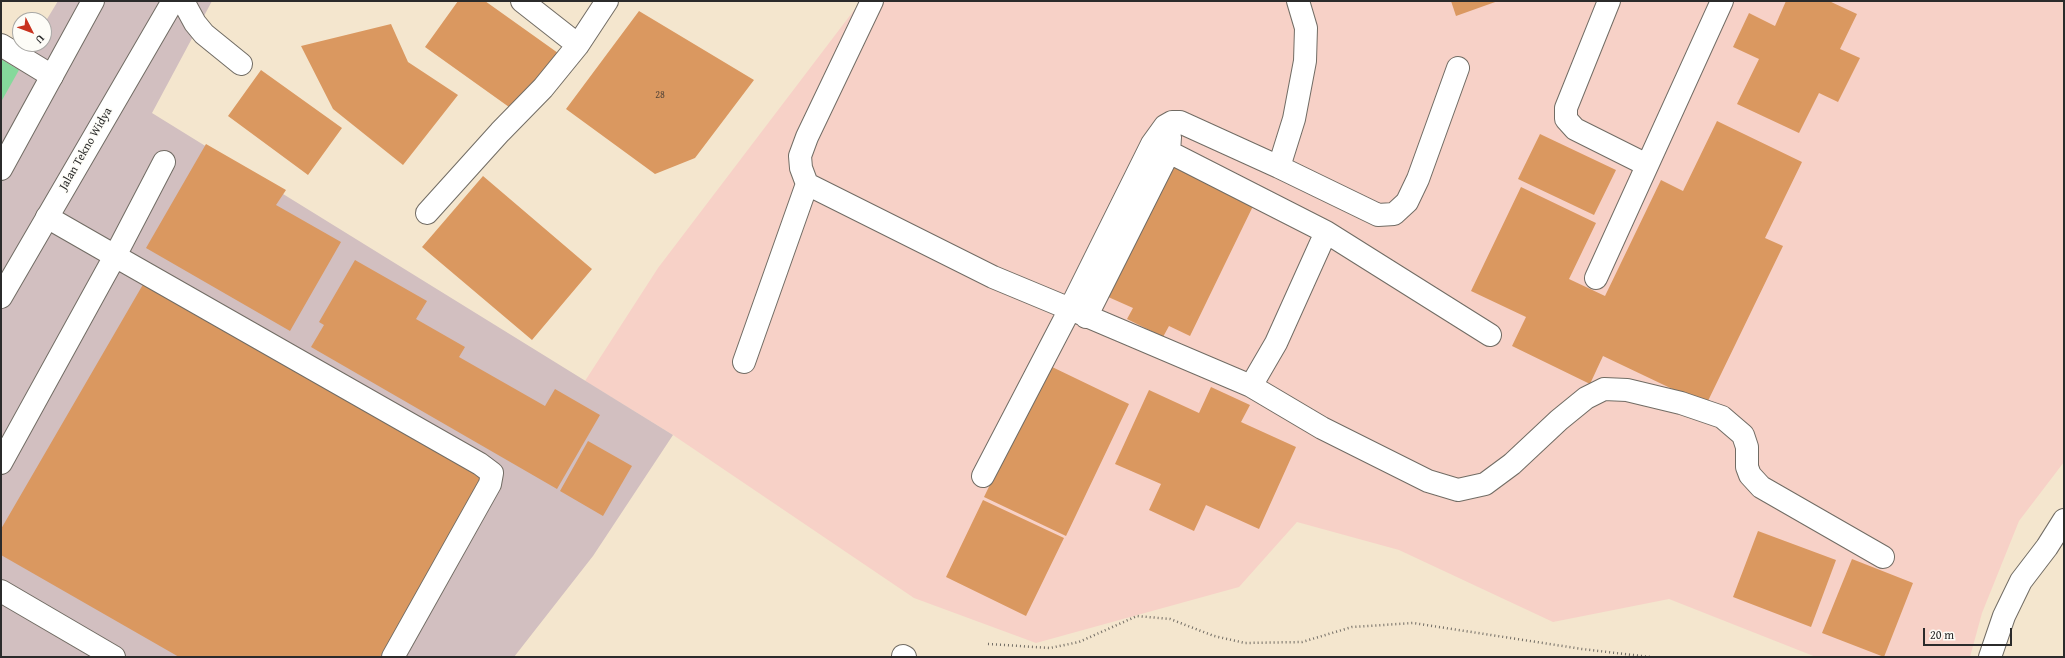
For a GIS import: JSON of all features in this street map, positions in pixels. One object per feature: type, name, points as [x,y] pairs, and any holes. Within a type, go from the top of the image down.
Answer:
[{"type":"main road","points":[[1,168],[93,1]]},
{"type":"main road","name":"Jalan Tekno Widya","points":[[1,297],[173,1]]},
{"type":"main road","points":[[183,1],[195,23],[204,34],[240,64]]},
{"type":"main road","points":[[522,1],[578,45]]},
{"type":"main road","points":[[427,213],[500,132],[543,88],[578,45],[608,1]]},
{"type":"main road","points":[[744,362],[807,184],[801,168],[800,156],[807,137],[872,1]]},
{"type":"main road","points":[[1279,167],[1294,119],[1305,61],[1306,28],[1298,1]]},
{"type":"main road","points":[[1608,1],[1566,108],[1566,119],[1575,129],[1647,165]]},
{"type":"main road","points":[[1596,278],[1722,1]]},
{"type":"main road","points":[[1,45],[52,76]]},
{"type":"main road","points":[[1078,313],[1152,144],[1165,126],[1172,122],[1180,122],[1279,167],[1378,215],[1394,214],[1407,202],[1418,179],[1458,68]]},
{"type":"main road","points":[[983,476],[1078,313],[1169,152],[1170,132],[1165,126]]},
{"type":"main road","points":[[1169,152],[1326,232],[1490,335]]},
{"type":"main road","points":[[1,463],[115,256],[164,162]]},
{"type":"main road","points":[[807,184],[992,278],[1251,386],[1322,428],[1428,481],[1458,490],[1485,484],[1512,464],[1553,425],[1586,398],[1604,389],[1627,390],[1674,401],[1722,417],[1743,435],[1747,447],[1747,467],[1750,475],[1761,487],[1883,557]]},
{"type":"main road","points":[[47,216],[480,464],[492,473],[490,484],[393,657]]},
{"type":"main road","points":[[1251,386],[1276,343],[1326,232]]},
{"type":"main road","points":[[1990,657],[2004,616],[2018,588],[2056,550],[2064,520]]},
{"type":"main road","points":[[1,591],[114,657]]},
{"type":"path","points":[[988,644],[1050,648],[1079,642],[1137,616],[1170,619],[1214,636],[1245,643],[1302,642],[1352,627],[1413,623],[1574,648],[1650,657]]},
{"type":"shaded area","points":[[58,1],[212,1],[152,113],[673,435],[593,556],[514,657],[1,657],[1,93],[26,52],[52,52],[51,12]]},
{"type":"shaded area","points":[[861,1],[2064,1],[2064,462],[2019,521],[1982,613],[1970,657],[1816,657],[1669,599],[1553,622],[1399,550],[1297,522],[1239,587],[1036,643],[914,598],[673,435],[585,381],[658,268]]},
{"type":"green space","points":[[1,59],[19,70],[1,102]]},
{"type":"building","points":[[458,1],[485,1],[558,53],[516,112],[425,47]]},
{"type":"building","points":[[1451,1],[1498,1],[1456,16]]},
{"type":"building","points":[[1786,1],[1829,1],[1857,14],[1840,49],[1860,58],[1838,102],[1819,93],[1799,133],[1737,104],[1759,59],[1733,47],[1749,13],[1775,26]]},
{"type":"building","points":[[639,11],[754,80],[695,158],[655,174],[566,109]]},
{"type":"building","points":[[391,24],[408,62],[458,95],[403,165],[333,109],[301,46]]},
{"type":"building","points":[[261,70],[342,128],[308,175],[228,116]]},
{"type":"building","points":[[1717,121],[1802,162],[1765,238],[1783,246],[1706,405],[1603,356],[1590,384],[1512,346],[1526,317],[1471,291],[1521,187],[1596,223],[1569,279],[1605,296],[1661,180],[1683,191]]},
{"type":"building","points":[[1540,134],[1616,170],[1594,215],[1518,179]]},
{"type":"building","points":[[206,144],[286,190],[276,205],[341,242],[290,331],[146,248]]},
{"type":"building","points":[[1171,162],[1255,202],[1190,336],[1169,326],[1163,337],[1127,319],[1133,308],[1106,296]]},
{"type":"building","points":[[483,176],[592,269],[532,340],[422,247]]},
{"type":"building","points":[[355,260],[427,301],[416,319],[465,347],[459,357],[545,406],[555,389],[600,415],[557,489],[311,347],[324,325],[319,322]]},
{"type":"building","points":[[145,281],[484,477],[380,657],[179,657],[1,555],[1,529]]},
{"type":"building","points":[[1048,365],[1129,404],[1066,536],[984,497]]},
{"type":"building","points":[[1211,387],[1250,405],[1241,422],[1296,447],[1259,529],[1206,505],[1194,531],[1149,510],[1161,484],[1115,464],[1149,390],[1199,413]]},
{"type":"building","points":[[588,441],[632,466],[603,516],[560,491]]},
{"type":"building","points":[[983,500],[1064,538],[1026,616],[946,577]]},
{"type":"building","points":[[1758,531],[1836,560],[1811,627],[1733,597]]},
{"type":"building","points":[[1852,559],[1913,583],[1884,657],[1822,633]]}]
